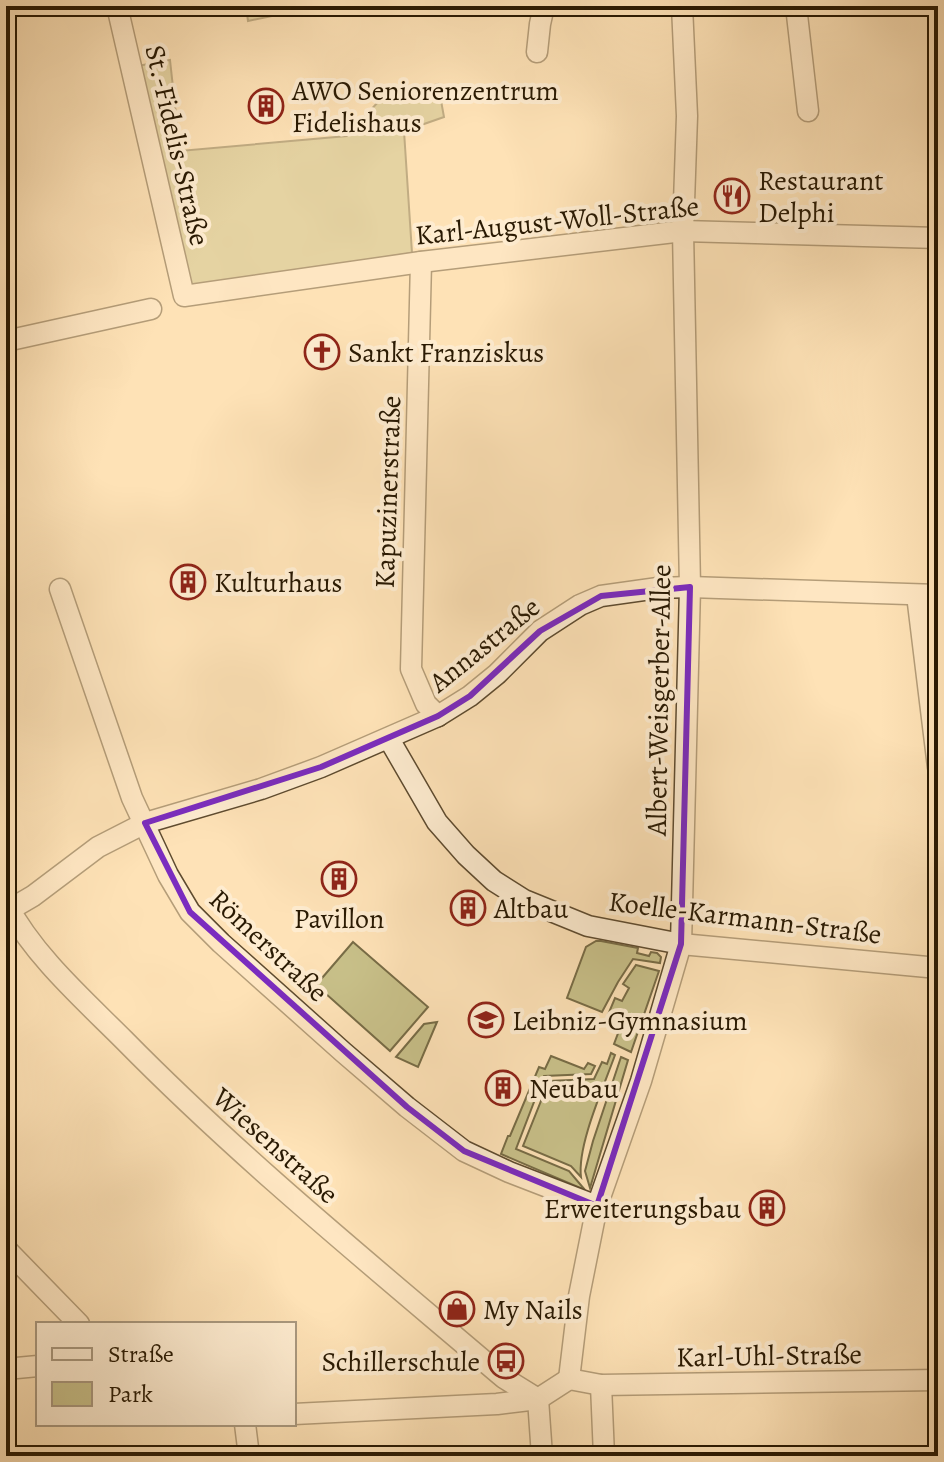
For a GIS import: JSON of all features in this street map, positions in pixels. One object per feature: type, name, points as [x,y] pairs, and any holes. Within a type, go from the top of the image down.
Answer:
[{"type":"street","name":"St.-Fidelis-Straße","points":[[117,6],[184,296]]},
{"type":"street","points":[[537,52],[544,6]]},
{"type":"street","name":"Albert-Weisgerber-Allee","points":[[569,1379],[579,1296],[597,1206],[641,1081],[681,944],[690,587],[683,231],[687,123],[682,6]]},
{"type":"street","points":[[796,6],[808,111]]},
{"type":"street","name":"Karl-August-Woll-Straße","points":[[184,296],[421,262],[683,231],[938,238]]},
{"type":"street","name":"Kapuzinerstraße","points":[[421,262],[411,669],[426,704],[438,716]]},
{"type":"street","points":[[6,341],[151,309]]},
{"type":"street","name":"Annastraße","points":[[8,906],[33,896],[98,847],[145,823],[261,789],[343,758],[438,716],[497,674],[540,631],[580,605],[601,596],[690,587],[928,595]]},
{"type":"street","name":"Römerstraße","points":[[60,589],[132,798],[168,875],[190,912],[407,1107],[464,1151],[597,1206]]},
{"type":"street","points":[[928,595],[938,767]]},
{"type":"street","name":"Koelle-Karmann-Straße","points":[[389,739],[437,822],[494,881],[524,900],[588,926],[681,944],[938,968]]},
{"type":"street","name":"Wiesenstraße","points":[[8,906],[22,932],[70,986],[239,1152],[504,1378],[538,1399]]},
{"type":"street","points":[[6,1249],[77,1322]]},
{"type":"street","points":[[6,1369],[36,1366]]},
{"type":"street","points":[[296,1414],[497,1404],[538,1399],[569,1379]]},
{"type":"street","name":"Karl-Uhl-Straße","points":[[569,1379],[601,1385],[938,1380]]},
{"type":"street","points":[[601,1385],[604,1456]]},
{"type":"street","points":[[538,1399],[542,1456]]},
{"type":"street","points":[[245,1426],[249,1456]]},
{"type":"highlighted area","points":[[690,587],[681,944],[597,1206],[464,1151],[407,1107],[190,912],[145,823],[321,767],[438,716],[470,696],[540,631],[601,596]]},
{"type":"green space","points":[[246,6],[320,6],[248,21]]},
{"type":"green space","points":[[170,60],[180,151],[347,136],[379,101],[438,84],[444,117],[404,131],[412,253],[190,287],[132,67]]},
{"type":"green space","points":[[596,941],[638,948],[637,953],[649,956],[651,952],[657,953],[661,957],[660,963],[633,959],[602,1012],[567,998],[586,947]]},
{"type":"green space","points":[[353,942],[428,1007],[390,1051],[316,985]]},
{"type":"green space","points":[[636,965],[659,971],[631,1052],[614,1044],[620,1028],[605,1022],[615,998],[622,1001],[629,988],[623,984]]},
{"type":"green space","points":[[437,1022],[418,1067],[396,1057],[424,1024]]},
{"type":"green space","points":[[611,1053],[615,1055],[583,1149],[581,1177],[571,1166],[523,1146],[549,1081],[594,1079],[602,1062],[607,1064]]},
{"type":"green space","points":[[551,1056],[584,1069],[588,1063],[595,1066],[591,1074],[544,1076],[516,1149],[569,1171],[585,1190],[501,1154],[539,1067],[545,1069]]},
{"type":"green space","points":[[621,1057],[628,1060],[590,1188],[585,1171]]},
{"type":"place","name":"AWO Seniorenzentrum Fidelishaus","points":[[266,106]]},
{"type":"place","name":"Restaurant Delphi","points":[[732,196]]},
{"type":"place","name":"Sankt Franziskus","points":[[322,352]]},
{"type":"place","name":"Kulturhaus","points":[[188,582]]},
{"type":"place","name":"Pavillon","points":[[339,879]]},
{"type":"place","name":"Altbau","points":[[468,908]]},
{"type":"place","name":"Leibniz-Gymnasium","points":[[486,1020]]},
{"type":"place","name":"Neubau","points":[[503,1088]]},
{"type":"place","name":"Erweiterungsbau","points":[[767,1208]]},
{"type":"place","name":"My Nails","points":[[457,1309]]},
{"type":"place","name":"Schillerschule","points":[[506,1361]]}]
